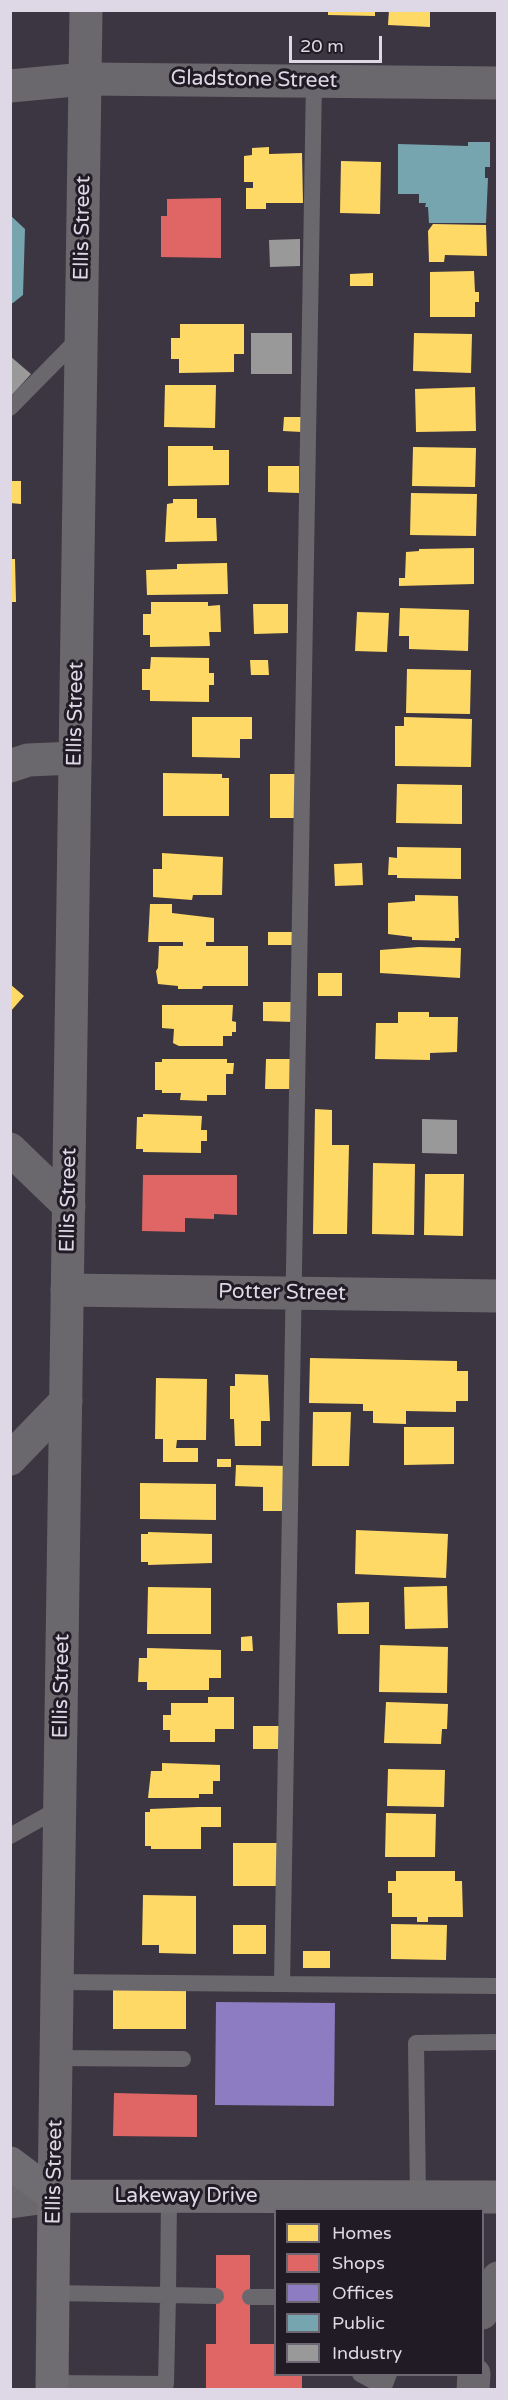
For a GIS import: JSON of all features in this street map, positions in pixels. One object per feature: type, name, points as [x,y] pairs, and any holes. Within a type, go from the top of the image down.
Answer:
[{"type":"main road","points":[[10,2163],[54,2196]]},
{"type":"main road","name":"Lakeway Drive","points":[[54,2196],[399,2201],[498,2197]]},
{"type":"main road","name":"Ellis Street","points":[[52,2386],[54,2196]]},
{"type":"street","name":"Ellis Street","points":[[54,2196],[86,10]]},
{"type":"street","name":"Gladstone Street","points":[[10,86],[85,79],[498,83]]},
{"type":"street","points":[[10,766],[28,760],[75,758]]},
{"type":"street","points":[[10,1149],[69,1206]]},
{"type":"street","name":"Potter Street","points":[[67,1290],[498,1296]]},
{"type":"street","points":[[10,1459],[66,1401]]},
{"type":"street","points":[[10,2202],[54,2196]]},
{"type":"street","points":[[484,2311],[498,2278]]},
{"type":"lane","points":[[282,1984],[314,81]]},
{"type":"lane","points":[[10,408],[81,335]]},
{"type":"lane","points":[[10,1836],[60,1808]]},
{"type":"lane","points":[[58,1982],[498,1986]]},
{"type":"lane","points":[[399,2201],[416,2043],[498,2042]]},
{"type":"lane","points":[[57,2058],[183,2059]]},
{"type":"lane","points":[[52,2386],[166,2384],[169,2196]]},
{"type":"lane","points":[[484,2277],[498,2269]]},
{"type":"lane","points":[[53,2293],[216,2296]]},
{"type":"lane","points":[[250,2297],[274,2297]]},
{"type":"lane","points":[[364,2376],[384,2387],[388,2376]]},
{"type":"building: Homes","points":[[328,10],[375,10],[375,16],[328,15]]},
{"type":"building: Homes","points":[[389,10],[430,10],[430,27],[388,25]]},
{"type":"building: Homes","points":[[269,147],[269,154],[302,153],[303,203],[266,203],[266,209],[246,209],[246,188],[253,188],[253,182],[244,182],[244,156],[252,155],[252,148]]},
{"type":"building: Homes","points":[[341,161],[381,162],[380,214],[340,213]]},
{"type":"building: Homes","points":[[433,224],[486,225],[487,256],[445,255],[444,262],[429,262],[428,231]]},
{"type":"building: Homes","points":[[474,271],[475,292],[479,292],[479,302],[475,302],[475,317],[430,317],[430,272]]},
{"type":"building: Homes","points":[[373,273],[373,286],[350,286],[350,274]]},
{"type":"building: Homes","points":[[180,324],[244,324],[244,354],[234,354],[234,372],[179,373],[179,359],[171,359],[171,338],[180,338]]},
{"type":"building: Homes","points":[[414,333],[472,334],[471,373],[413,371]]},
{"type":"building: Homes","points":[[165,385],[216,385],[215,428],[164,427]]},
{"type":"building: Homes","points":[[475,387],[476,431],[416,432],[415,389]]},
{"type":"building: Homes","points":[[284,417],[303,417],[302,432],[283,431]]},
{"type":"building: Homes","points":[[168,446],[213,446],[213,450],[229,450],[229,485],[168,486]]},
{"type":"building: Homes","points":[[413,447],[476,448],[475,487],[412,486]]},
{"type":"building: Homes","points":[[268,466],[299,466],[299,493],[268,492]]},
{"type":"building: Homes","points":[[10,481],[21,481],[21,504],[10,503]]},
{"type":"building: Homes","points":[[411,493],[477,494],[476,536],[410,535]]},
{"type":"building: Homes","points":[[173,499],[197,499],[197,518],[216,518],[217,541],[165,542],[167,504],[173,503]]},
{"type":"building: Homes","points":[[474,548],[474,584],[399,586],[399,578],[405,578],[406,552],[419,551],[419,549]]},
{"type":"building: Homes","points":[[10,559],[15,559],[16,602],[10,602]]},
{"type":"building: Homes","points":[[227,563],[228,594],[147,595],[146,570],[177,569],[177,564]]},
{"type":"building: Homes","points":[[151,602],[208,602],[208,606],[220,605],[221,632],[209,632],[210,646],[150,647],[150,635],[143,635],[143,614],[151,614]]},
{"type":"building: Homes","points":[[253,604],[288,604],[288,633],[254,634]]},
{"type":"building: Homes","points":[[400,608],[469,610],[468,651],[409,649],[409,636],[399,636]]},
{"type":"building: Homes","points":[[357,612],[389,613],[387,652],[355,651]]},
{"type":"building: Homes","points":[[151,657],[209,658],[209,673],[214,673],[214,685],[209,685],[209,702],[150,701],[150,690],[142,690],[142,669],[150,669]]},
{"type":"building: Homes","points":[[250,660],[268,660],[269,675],[251,675]]},
{"type":"building: Homes","points":[[407,669],[471,670],[470,714],[406,713]]},
{"type":"building: Homes","points":[[192,717],[252,717],[252,739],[240,739],[240,758],[192,757]]},
{"type":"building: Homes","points":[[404,717],[472,719],[471,767],[395,766],[395,726],[404,726]]},
{"type":"building: Homes","points":[[163,773],[222,774],[222,778],[229,778],[229,816],[163,816]]},
{"type":"building: Homes","points":[[270,774],[298,774],[297,818],[270,818]]},
{"type":"building: Homes","points":[[397,784],[462,785],[462,824],[396,823]]},
{"type":"building: Homes","points":[[397,847],[461,848],[461,879],[397,878],[397,875],[388,875],[389,857],[397,858]]},
{"type":"building: Homes","points":[[162,853],[223,857],[222,895],[193,895],[192,900],[153,897],[153,869],[162,869]]},
{"type":"building: Homes","points":[[362,863],[363,885],[335,886],[334,864]]},
{"type":"building: Homes","points":[[415,895],[458,896],[459,938],[455,938],[455,941],[412,940],[412,937],[388,934],[388,903],[415,901]]},
{"type":"building: Homes","points":[[150,904],[172,904],[172,913],[214,918],[214,942],[206,942],[206,946],[248,946],[248,986],[203,986],[202,989],[178,989],[178,986],[158,984],[156,971],[159,946],[183,946],[183,942],[148,942]]},
{"type":"building: Homes","points":[[268,932],[295,932],[295,945],[268,945]]},
{"type":"building: Homes","points":[[419,947],[461,948],[460,978],[380,973],[380,950]]},
{"type":"building: Homes","points":[[318,973],[342,973],[342,996],[318,996]]},
{"type":"building: Homes","points":[[10,984],[24,996],[10,1012]]},
{"type":"building: Homes","points":[[263,1002],[294,1002],[293,1022],[263,1021]]},
{"type":"building: Homes","points":[[162,1005],[233,1005],[232,1021],[236,1022],[236,1032],[232,1032],[232,1036],[223,1036],[223,1046],[179,1046],[173,1043],[174,1029],[162,1028]]},
{"type":"building: Homes","points":[[398,1012],[429,1012],[429,1017],[458,1017],[457,1052],[430,1053],[430,1060],[375,1059],[376,1023],[398,1023]]},
{"type":"building: Homes","points":[[162,1059],[227,1059],[227,1063],[234,1063],[233,1074],[226,1074],[226,1095],[207,1095],[207,1101],[180,1100],[181,1093],[162,1093],[162,1090],[155,1090],[155,1062],[162,1062]]},
{"type":"building: Homes","points":[[266,1059],[295,1059],[294,1089],[265,1089]]},
{"type":"building: Homes","points":[[315,1109],[332,1110],[332,1145],[349,1145],[347,1234],[313,1234]]},
{"type":"building: Homes","points":[[143,1114],[202,1116],[201,1130],[207,1130],[207,1141],[201,1141],[201,1153],[143,1152],[143,1149],[136,1149],[137,1117],[143,1117]]},
{"type":"building: Homes","points":[[373,1163],[415,1164],[414,1235],[372,1234]]},
{"type":"building: Homes","points":[[425,1174],[464,1174],[463,1236],[424,1235]]},
{"type":"building: Homes","points":[[310,1358],[457,1361],[457,1371],[468,1371],[468,1401],[456,1401],[456,1412],[406,1411],[406,1424],[373,1423],[373,1411],[363,1411],[363,1404],[309,1403]]},
{"type":"building: Homes","points":[[235,1374],[268,1375],[270,1421],[261,1421],[261,1446],[235,1446],[234,1419],[230,1419],[230,1386],[235,1386]]},
{"type":"building: Homes","points":[[156,1378],[207,1379],[206,1440],[177,1440],[176,1448],[198,1448],[198,1462],[163,1462],[163,1439],[155,1439]]},
{"type":"building: Homes","points":[[313,1412],[351,1412],[349,1466],[312,1466]]},
{"type":"building: Homes","points":[[404,1427],[454,1427],[454,1464],[404,1465]]},
{"type":"building: Homes","points":[[217,1459],[231,1459],[231,1467],[217,1467]]},
{"type":"building: Homes","points":[[236,1465],[289,1466],[288,1511],[263,1511],[263,1487],[235,1486]]},
{"type":"building: Homes","points":[[140,1483],[216,1484],[216,1520],[140,1519]]},
{"type":"building: Homes","points":[[356,1530],[448,1534],[446,1578],[355,1574]]},
{"type":"building: Homes","points":[[148,1532],[212,1534],[212,1563],[148,1565],[148,1562],[141,1562],[141,1534],[148,1534]]},
{"type":"building: Homes","points":[[447,1586],[448,1628],[405,1629],[404,1587]]},
{"type":"building: Homes","points":[[148,1587],[211,1588],[211,1634],[147,1634]]},
{"type":"building: Homes","points":[[369,1602],[369,1634],[338,1634],[337,1603]]},
{"type":"building: Homes","points":[[252,1636],[253,1651],[241,1651],[241,1637]]},
{"type":"building: Homes","points":[[380,1645],[448,1647],[447,1693],[379,1692]]},
{"type":"building: Homes","points":[[147,1648],[221,1650],[221,1678],[209,1678],[209,1690],[147,1690],[147,1682],[138,1682],[139,1658],[147,1658]]},
{"type":"building: Homes","points":[[208,1697],[234,1697],[234,1729],[215,1729],[215,1742],[170,1742],[170,1730],[163,1730],[163,1715],[171,1715],[171,1703],[208,1703]]},
{"type":"building: Homes","points":[[386,1702],[448,1704],[447,1729],[442,1729],[441,1744],[384,1743]]},
{"type":"building: Homes","points":[[253,1726],[284,1726],[283,1749],[253,1749]]},
{"type":"building: Homes","points":[[162,1763],[220,1765],[220,1781],[213,1781],[213,1794],[199,1794],[199,1798],[148,1798],[151,1771],[162,1771]]},
{"type":"building: Homes","points":[[388,1769],[445,1770],[444,1807],[387,1806]]},
{"type":"building: Homes","points":[[221,1807],[221,1827],[201,1827],[201,1849],[151,1849],[151,1846],[145,1846],[145,1812],[150,1812],[150,1809]]},
{"type":"building: Homes","points":[[386,1813],[436,1814],[435,1857],[385,1857]]},
{"type":"building: Homes","points":[[233,1843],[281,1843],[280,1886],[233,1886]]},
{"type":"building: Homes","points":[[396,1871],[455,1871],[455,1881],[462,1881],[463,1917],[428,1917],[428,1922],[417,1922],[417,1917],[392,1917],[392,1893],[388,1893],[388,1881],[396,1881]]},
{"type":"building: Homes","points":[[143,1895],[196,1896],[196,1954],[159,1953],[159,1945],[142,1945]]},
{"type":"building: Homes","points":[[391,1924],[447,1925],[446,1960],[391,1959]]},
{"type":"building: Homes","points":[[233,1925],[266,1925],[266,1954],[233,1954]]},
{"type":"building: Homes","points":[[303,1951],[330,1951],[330,1968],[303,1968]]},
{"type":"building: Homes","points":[[113,1989],[186,1990],[186,2029],[113,2029]]},
{"type":"building: Shops","points":[[221,198],[221,258],[161,257],[161,216],[167,216],[167,199]]},
{"type":"building: Shops","points":[[143,1175],[237,1175],[237,1215],[214,1214],[214,1219],[185,1218],[185,1232],[142,1231]]},
{"type":"building: Shops","points":[[114,2093],[197,2095],[197,2137],[113,2136]]},
{"type":"building: Shops","points":[[216,2255],[250,2255],[250,2344],[274,2344],[274,2376],[302,2376],[302,2390],[206,2390],[206,2344],[216,2344]]},
{"type":"building: Offices","points":[[216,2002],[335,2003],[334,2106],[215,2105]]},
{"type":"building: Public","points":[[468,142],[490,142],[490,167],[485,167],[485,178],[488,178],[486,223],[429,223],[428,207],[425,207],[426,203],[419,203],[419,194],[398,194],[398,144],[468,146]]},
{"type":"building: Public","points":[[10,215],[25,229],[23,295],[13,303],[10,303]]},
{"type":"building: Industry","points":[[300,239],[300,266],[270,267],[269,240]]},
{"type":"building: Industry","points":[[251,333],[292,333],[292,374],[251,374]]},
{"type":"building: Industry","points":[[10,356],[31,374],[10,397]]},
{"type":"building: Industry","points":[[422,1119],[457,1120],[457,1154],[422,1153]]}]
